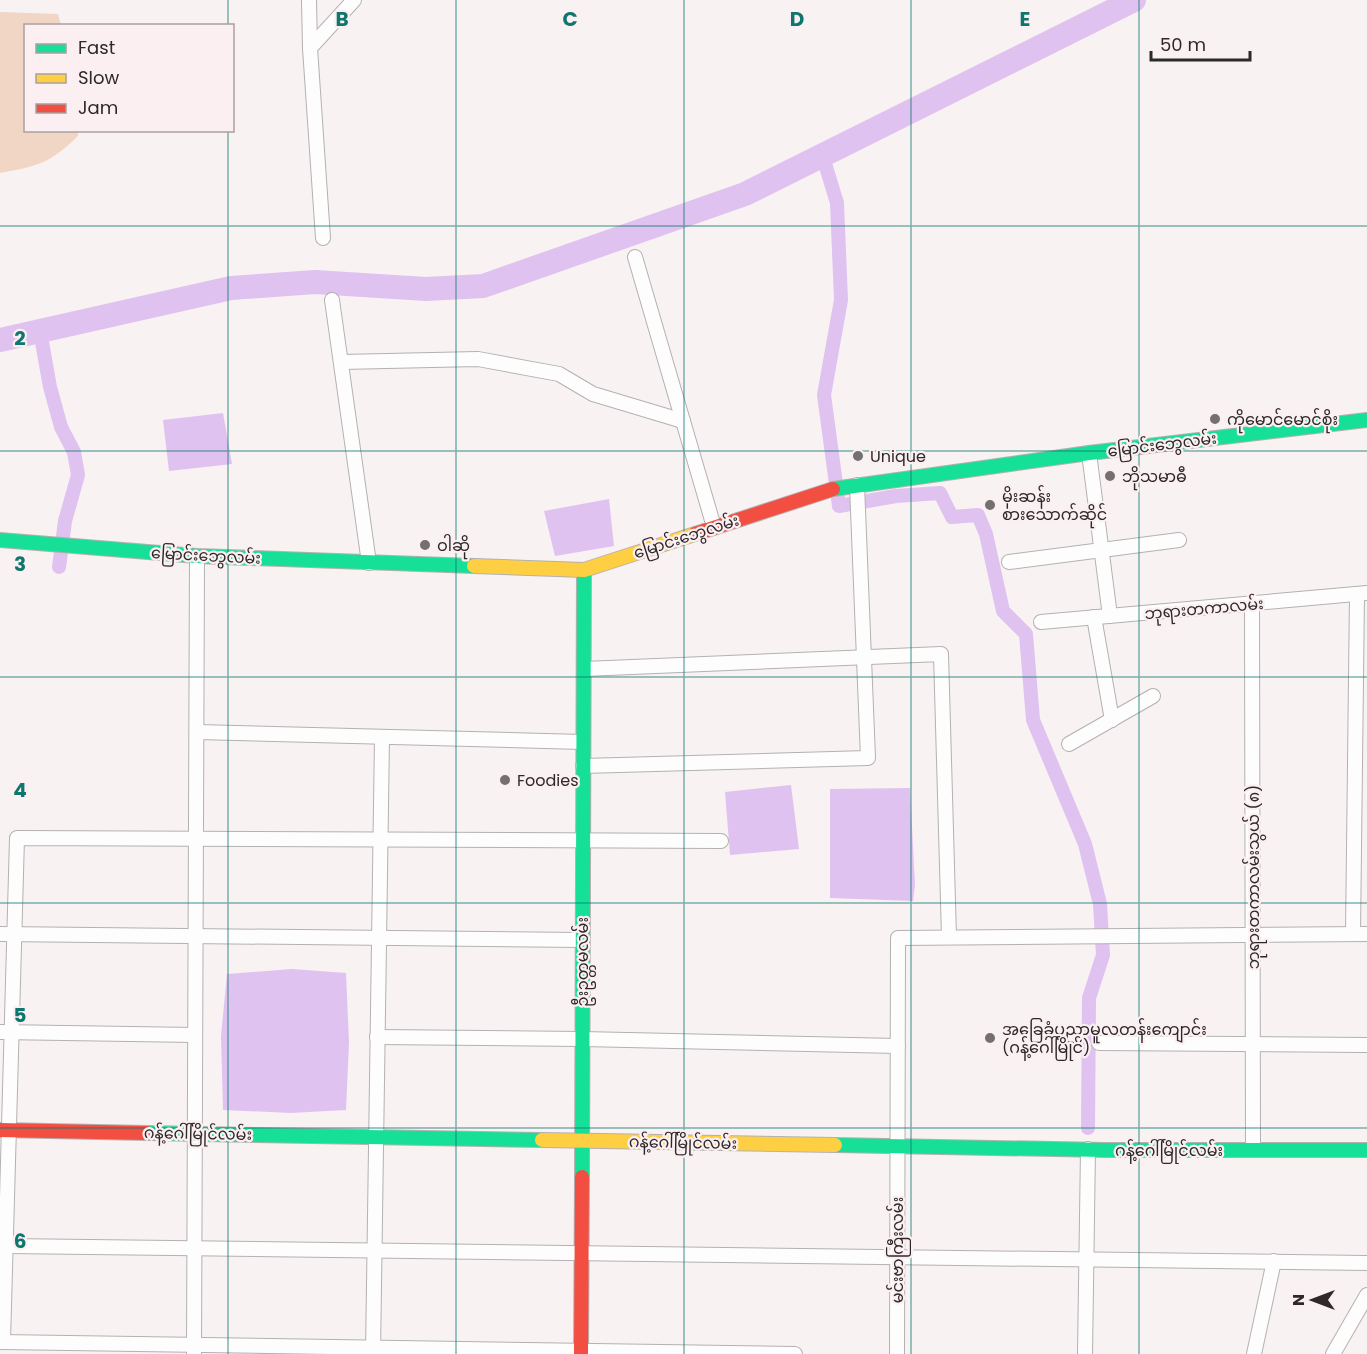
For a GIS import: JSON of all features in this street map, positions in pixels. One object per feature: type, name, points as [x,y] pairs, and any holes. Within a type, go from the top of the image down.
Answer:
[{"type":"street","points":[[309,0],[310,48],[323,238]]},
{"type":"street","points":[[310,48],[354,0]]},
{"type":"street","points":[[635,257],[714,527]]},
{"type":"street","points":[[332,300],[369,563]]},
{"type":"street","points":[[341,362],[478,359],[559,374],[593,394],[683,420]]},
{"type":"street","name":"မြောင်းဘွေလမ်း","points":[[0,540],[197,556],[584,570],[829,490],[855,495],[1089,453],[1367,420]]},
{"type":"street","points":[[1089,453],[1110,616]]},
{"type":"street","points":[[583,765],[868,758],[865,658],[855,495]]},
{"type":"street","points":[[1009,562],[1179,540]]},
{"type":"street","points":[[194,1350],[197,556]]},
{"type":"street","name":"ဦးဥတ္တမလမ်း","points":[[581,1352],[584,570]]},
{"type":"street","points":[[584,669],[941,654],[949,937],[1360,934],[1362,594]]},
{"type":"street","name":"ဘုရားတကာလမ်း","points":[[1041,622],[1362,594]]},
{"type":"street","name":"ဘုရားတကာလမ်းသွယ် (၈)","points":[[1252,603],[1253,1150]]},
{"type":"street","points":[[1094,617],[1112,720]]},
{"type":"street","points":[[1069,744],[1153,696]]},
{"type":"street","points":[[197,732],[583,742]]},
{"type":"street","points":[[373,1351],[382,737]]},
{"type":"street","points":[[721,841],[17,838],[7,934],[4,1130],[6,1246],[2,1342],[194,1350],[795,1354]]},
{"type":"street","points":[[7,934],[582,940]]},
{"type":"street","name":"မင်းဗာကြီးလမ်း","points":[[897,1354],[898,938],[949,937]]},
{"type":"street","points":[[6,1032],[195,1035]]},
{"type":"street","points":[[377,1038],[582,1039],[898,1046]]},
{"type":"street","points":[[1099,1043],[1367,1045]]},
{"type":"street","name":"ဂန့်ဂေါ်မြိုင်လမ်း","points":[[4,1130],[1095,1149],[1367,1150]]},
{"type":"street","points":[[1085,1354],[1086,1258],[1095,1149]]},
{"type":"street","points":[[6,1246],[1367,1263]]},
{"type":"street","points":[[1254,1354],[1274,1261]]},
{"type":"street","points":[[1333,1354],[1367,1295]]},
{"type":"shaded area","points":[[0,12],[58,14],[61,24],[24,24],[24,132],[78,132],[78,136],[51,158],[24,168],[0,173]]},
{"type":"shaded area","points":[[223,413],[232,464],[169,471],[163,420]]},
{"type":"shaded area","points":[[609,499],[614,546],[555,556],[544,511]]},
{"type":"shaded area","points":[[791,785],[799,849],[730,855],[725,792]]},
{"type":"shaded area","points":[[910,788],[915,885],[913,901],[830,898],[830,789]]},
{"type":"shaded area","points":[[292,969],[346,973],[349,1042],[346,1110],[291,1113],[223,1110],[221,1036],[227,974]]},
{"type":"waterway","points":[[0,340],[231,288],[315,282],[426,289],[483,286],[745,194],[1134,0]]},
{"type":"waterway","points":[[823,157],[837,203],[841,300],[824,395],[839,506],[896,496],[940,493],[952,517],[978,515],[986,534],[1003,611],[1026,634],[1033,720],[1085,844],[1100,904],[1103,955],[1089,998],[1088,1128]]},
{"type":"waterway","points":[[40,331],[50,387],[61,427],[74,452],[78,475],[65,521],[59,567]]},
{"type":"traffic: fast","points":[[833,489],[1089,453],[1367,420]]},
{"type":"traffic: fast","points":[[0,540],[197,556],[474,566]]},
{"type":"traffic: fast","points":[[582,1177],[584,570]]},
{"type":"traffic: fast","points":[[147,1133],[542,1140]]},
{"type":"traffic: fast","points":[[835,1145],[1105,1150],[1367,1150]]},
{"type":"traffic: slow","points":[[474,566],[584,570],[695,534]]},
{"type":"traffic: slow","points":[[542,1140],[835,1145]]},
{"type":"traffic: jam","points":[[695,534],[833,489]]},
{"type":"traffic: jam","points":[[0,1130],[147,1133]]},
{"type":"traffic: jam","points":[[581,1354],[582,1177]]},
{"type":"place","name":"ကိုမောင်မောင်စိုး","points":[[1215,419]]},
{"type":"place","name":"Unique","points":[[858,456]]},
{"type":"place","name":"ဘိုသမာဓီ","points":[[1110,476]]},
{"type":"place","name":"မိုးဆန်း စားသောက်ဆိုင်","points":[[990,505]]},
{"type":"place","name":"ဝါဆို","points":[[425,545]]},
{"type":"place","name":"Foodies","points":[[505,780]]},
{"type":"place","name":"အခြေခံပညာမူလတန်းကျောင်း (ဂန့်ဂေါ်မြိုင်)","points":[[990,1038]]}]
